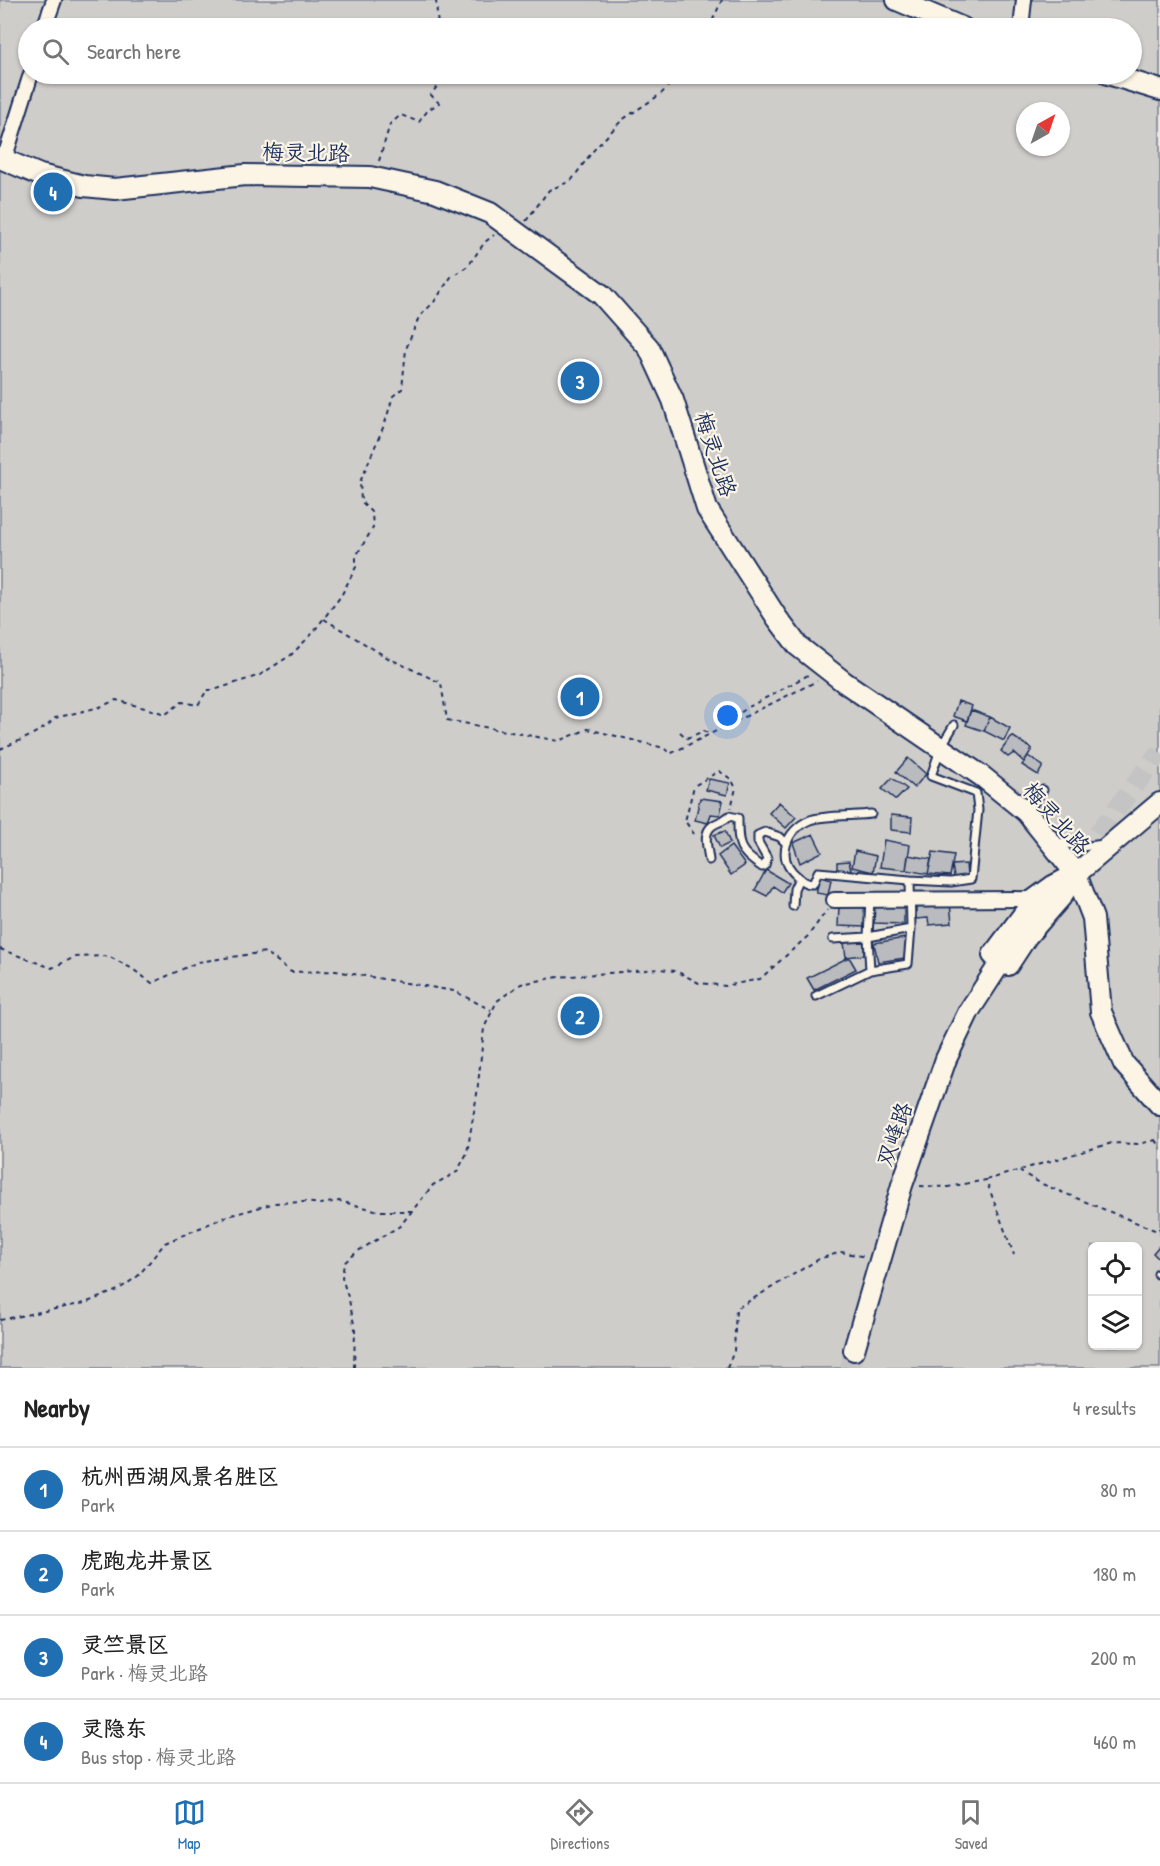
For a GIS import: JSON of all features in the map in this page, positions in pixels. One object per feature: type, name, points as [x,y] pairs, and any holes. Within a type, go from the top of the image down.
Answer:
[{"type":"main road","points":[[897,0],[939,18]]},
{"type":"main road","points":[[1140,84],[1160,90]]},
{"type":"main road","name":"梅灵北路","points":[[1,159],[40,176],[84,186],[115,189],[245,175],[370,177],[435,191],[490,213],[602,295],[649,348],[673,400],[707,509],[777,618],[798,646],[821,673],[941,747],[983,777],[1026,813],[1076,874],[1093,918],[1101,1012],[1124,1064],[1160,1105]]},
{"type":"main road","points":[[925,1118],[932,1079],[943,1045],[966,998],[995,952],[1035,899],[1076,874],[1160,803]]},
{"type":"main road","points":[[925,1118],[987,998],[1027,936],[1061,897],[1076,874]]},
{"type":"main road","name":"双峰路","points":[[854,1350],[902,1185],[950,1049],[980,994],[1010,948]]},
{"type":"street","points":[[48,18],[54,0]]},
{"type":"street","points":[[1022,18],[1024,0]]},
{"type":"street","points":[[1,159],[27,84]]},
{"type":"street","points":[[834,900],[1035,899]]},
{"type":"lane","points":[[871,814],[811,819],[799,828],[786,843],[784,852],[789,870],[806,884],[813,884],[818,872],[951,882],[971,879],[978,810],[976,793],[932,776],[941,747],[954,726]]},
{"type":"lane","points":[[1026,813],[1043,790]]},
{"type":"lane","points":[[709,860],[707,834],[711,827],[723,822],[729,816],[738,818],[738,844],[750,859],[762,867],[767,858],[758,842],[758,835],[765,832],[780,837],[786,843]]},
{"type":"lane","points":[[1042,832],[1061,844],[1082,847],[1108,843],[1129,830]]},
{"type":"lane","points":[[793,906],[794,889],[799,878]]},
{"type":"lane","points":[[816,996],[870,970],[908,964],[911,930],[910,880]]},
{"type":"lane","points":[[870,899],[868,937],[870,970]]},
{"type":"lane","points":[[833,939],[868,937],[911,930]]},
{"type":"path","points":[[436,0],[437,18]]},
{"type":"path","points":[[714,18],[722,0]]},
{"type":"path","points":[[382,165],[378,161],[390,124],[401,115],[419,122],[428,110],[439,104],[430,95],[438,84]]},
{"type":"path","points":[[0,748],[28,737],[47,726],[55,718],[100,707],[116,700],[166,714],[182,702],[198,705],[207,690],[214,690],[260,675],[291,655],[324,619],[341,596],[356,567],[356,556],[374,528],[372,513],[361,501],[360,482],[386,423],[393,396],[402,389],[406,349],[419,317],[434,302],[450,277],[468,266],[485,242],[497,232],[511,229],[529,214],[549,190],[571,182],[592,153],[622,120],[661,94],[670,84]]},
{"type":"path","points":[[324,619],[388,658],[441,683],[447,720],[559,741],[588,729],[664,748],[670,754],[821,673]]},
{"type":"path","points":[[680,732],[687,738],[704,731],[713,732],[747,708],[821,673]]},
{"type":"path","points":[[694,834],[685,821],[694,786],[720,771],[731,779],[736,788],[729,816]]},
{"type":"path","points":[[354,1368],[355,1329],[342,1278],[344,1263],[358,1251],[400,1226],[433,1185],[457,1172],[467,1153],[477,1094],[484,1028],[497,1001],[520,984],[558,977],[659,969],[676,971],[699,982],[725,986],[760,979],[808,936],[834,900]]},
{"type":"path","points":[[0,950],[52,968],[75,957],[108,956],[131,968],[152,983],[198,962],[266,952],[291,972],[336,971],[454,991],[492,1011]]},
{"type":"path","points":[[902,1185],[948,1187],[986,1180],[1112,1143],[1138,1143],[1160,1139]]},
{"type":"path","points":[[1155,1140],[1160,1148]]},
{"type":"path","points":[[1019,1171],[1042,1184],[1147,1227],[1157,1231],[1160,1228]]},
{"type":"path","points":[[986,1180],[1014,1256]]},
{"type":"path","points":[[0,1320],[85,1303],[118,1290],[138,1276],[165,1243],[225,1217],[275,1203],[320,1204],[339,1201],[379,1211],[412,1211]]},
{"type":"path","points":[[727,1368],[734,1351],[736,1309],[819,1259],[841,1252],[880,1260]]},
{"type":"shaded area","points":[[0,0],[1160,0],[1160,1368],[0,1368]]},
{"type":"building","points":[[958,701],[972,706],[967,721],[953,716]]},
{"type":"building","points":[[971,710],[990,717],[984,731],[966,725]]},
{"type":"building","points":[[990,717],[1010,728],[1004,741],[984,731]]},
{"type":"building","points":[[1012,736],[1032,749],[1024,762],[1014,753],[1008,757],[1001,751]]},
{"type":"building","points":[[1028,756],[1043,766],[1038,775],[1022,765]]},
{"type":"building","points":[[908,758],[926,774],[914,788],[896,772]]},
{"type":"building","points":[[892,778],[907,789],[896,800],[882,789]]},
{"type":"building","points":[[709,779],[730,783],[727,795],[706,790]]},
{"type":"building","points":[[700,798],[723,801],[720,815],[711,814],[708,823],[695,820]]},
{"type":"building","points":[[779,802],[796,817],[786,828],[769,813]]},
{"type":"building","points":[[891,815],[912,817],[911,832],[891,830]]},
{"type":"building","points":[[725,831],[730,843],[720,848],[714,835]]},
{"type":"building","points":[[813,834],[822,852],[800,863],[793,843]]},
{"type":"building","points":[[884,840],[910,845],[906,870],[880,867]]},
{"type":"building","points":[[731,846],[745,865],[731,875],[718,856]]},
{"type":"building","points":[[855,851],[876,856],[873,872],[852,867]]},
{"type":"building","points":[[933,852],[954,855],[950,876],[928,874]]},
{"type":"building","points":[[908,855],[931,859],[928,874],[906,870]]},
{"type":"building","points":[[849,861],[851,871],[837,874],[837,862]]},
{"type":"building","points":[[966,864],[967,876],[954,877],[952,865]]},
{"type":"building","points":[[766,870],[788,883],[782,892],[773,886],[767,896],[755,890]]},
{"type":"building","points":[[820,877],[831,880],[828,895],[816,893]]},
{"type":"building","points":[[950,903],[952,923],[929,925],[928,918],[916,919],[916,904]]},
{"type":"building","points":[[904,904],[904,924],[874,923],[875,905]]},
{"type":"building","points":[[864,905],[865,927],[838,926],[839,906]]},
{"type":"building","points":[[906,938],[905,958],[878,962],[874,943]]},
{"type":"building","points":[[864,941],[864,955],[846,957],[844,943]]},
{"type":"building","points":[[849,957],[856,969],[814,990],[807,978]]},
{"type":"building","points":[[1160,1245],[1160,1260],[1153,1253]]},
{"type":"tunnel","points":[[1061,882],[1160,752]]},
{"type":"tunnel","points":[[850,1368],[854,1350]]},
{"type":"place","name":"灵隐东","points":[[53,192]]},
{"type":"place","name":"灵竺景区","points":[[580,381]]},
{"type":"place","name":"杭州西湖风景名胜区","points":[[580,697]]},
{"type":"place","name":"虎跑龙井景区","points":[[580,1016]]}]
